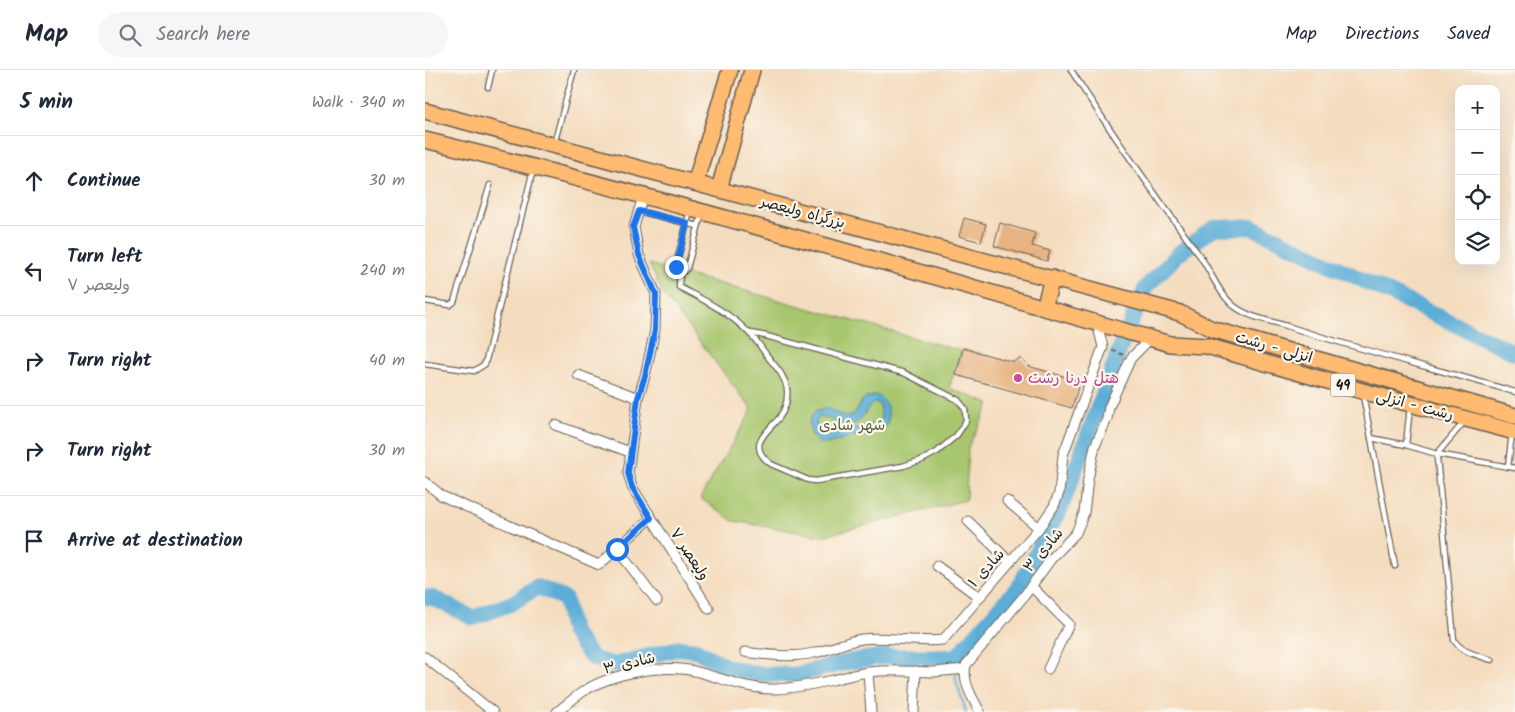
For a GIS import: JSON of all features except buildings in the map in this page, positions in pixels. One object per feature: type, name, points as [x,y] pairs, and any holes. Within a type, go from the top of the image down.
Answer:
[{"type":"highway","points":[[695,183],[730,70]]},
{"type":"highway","points":[[719,189],[752,70]]},
{"type":"highway","name":"بزرگراه ولیعصر","points":[[425,111],[1181,313]]},
{"type":"highway","name":"بزرگراه ولیعصر","points":[[425,140],[534,167],[641,203],[695,218],[1044,308],[1170,344]]},
{"type":"highway","points":[[1044,308],[1052,278]]},
{"type":"highway","name":"انزلی - رشت","points":[[1181,313],[1212,329],[1514,427]]},
{"type":"highway","name":"رشت - انزلی","points":[[1170,344],[1207,346],[1362,391],[1467,418],[1514,427]]},
{"type":"street","name":"ولیعصر ۷","points":[[641,203],[633,227],[639,255],[656,294],[655,330],[638,398],[628,473],[632,487],[709,609]]},
{"type":"street","points":[[1100,324],[1103,347]]},
{"type":"street","name":"شادی ۳","points":[[557,712],[585,690],[605,681],[658,668],[697,671],[727,681],[769,689],[829,681],[868,672],[894,670],[936,672],[965,669],[966,665],[1051,559],[1076,533],[1084,513],[1088,479],[1095,446],[1107,419],[1109,407],[1131,358],[1148,337]]},
{"type":"street","name":"شادی ۱","points":[[745,652],[773,656],[813,654],[860,639],[882,638],[927,642],[943,640],[1039,528],[1054,506],[1059,493],[1063,455],[1103,347]]},
{"type":"street","points":[[577,375],[638,398]]},
{"type":"street","points":[[555,425],[630,452]]},
{"type":"street","points":[[425,482],[441,496],[599,565],[651,518]]},
{"type":"street","points":[[1007,501],[1039,528]]},
{"type":"street","points":[[968,521],[1010,562]]},
{"type":"street","points":[[617,549],[657,601]]},
{"type":"street","points":[[937,566],[979,597]]},
{"type":"street","points":[[1031,586],[1069,624],[1048,669]]},
{"type":"street","points":[[425,657],[493,712]]},
{"type":"street","points":[[965,669],[965,680],[980,712]]},
{"type":"street","points":[[914,712],[916,671]]},
{"type":"street","points":[[868,672],[871,712]]},
{"type":"lane","points":[[488,87],[492,70]]},
{"type":"lane","points":[[553,145],[574,70]]},
{"type":"lane","points":[[1071,70],[1118,143],[1233,306],[1243,312],[1305,332],[1515,392]]},
{"type":"lane","points":[[425,364],[475,371],[485,364],[534,167]]},
{"type":"lane","points":[[425,301],[450,305],[454,302],[490,185]]},
{"type":"lane","points":[[695,218],[676,265],[680,272],[679,287],[734,319],[751,334],[782,374],[787,392],[783,412],[761,437],[761,452],[767,461],[808,480],[830,480],[913,464],[943,447],[957,435],[965,424],[967,417],[965,409],[958,400],[904,373],[766,336],[751,334]]},
{"type":"lane","points":[[680,272],[687,268],[695,218]]},
{"type":"lane","points":[[1362,391],[1395,566]]},
{"type":"lane","points":[[1406,445],[1411,403]]},
{"type":"lane","points":[[1467,418],[1437,454],[1453,640],[1464,651],[1492,660]]},
{"type":"lane","points":[[1508,467],[1514,427]]},
{"type":"lane","points":[[1371,438],[1437,454],[1515,468]]},
{"type":"path","points":[[1103,347],[1131,358]]},
{"type":"green space","name":"شهر شادی","points":[[649,264],[962,351],[949,388],[990,404],[968,447],[966,500],[822,536],[733,521],[700,498],[752,410],[663,294]]},
{"type":"water","points":[[875,395],[883,400],[888,414],[885,428],[827,444],[815,440],[809,421],[814,412],[828,408],[843,416],[851,416],[863,399]],"holes":[[[878,403],[881,420],[878,423],[825,436],[820,432],[816,422],[819,417],[828,418],[840,424],[850,425],[859,421],[871,405]]]},
{"type":"waterway","points":[[425,597],[433,598],[473,618],[512,603],[538,587],[565,599],[572,631],[592,658],[614,665],[679,648],[696,650],[725,666],[757,674],[794,675],[853,661],[887,656],[956,657],[1019,586],[1061,508],[1121,346],[1146,287],[1179,253],[1214,228],[1252,227],[1515,353]]},
{"type":"waterway","points":[[956,657],[956,667]]},
{"type":"waterway","points":[[956,673],[956,680],[966,712]]},
{"type":"place","name":"هتل درنا رشت","points":[[1018,378]]},
{"type":"route","points":[[617,549],[651,518],[632,487],[628,473],[638,398],[655,330],[656,294],[639,255],[633,227],[639,211],[687,223],[676,267]]}]
